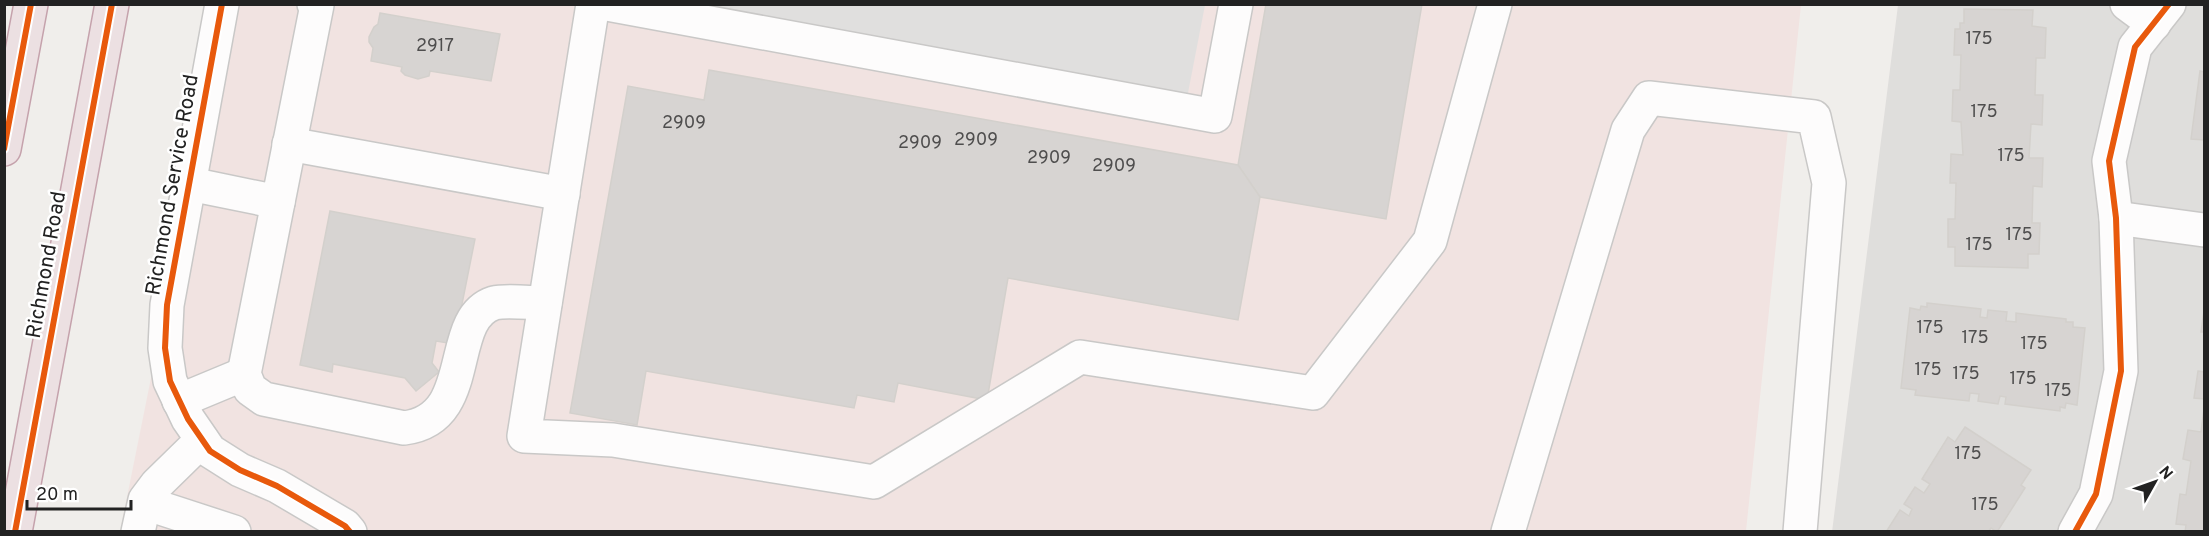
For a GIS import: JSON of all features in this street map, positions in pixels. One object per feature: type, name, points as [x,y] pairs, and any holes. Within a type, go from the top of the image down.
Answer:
[{"type":"highway","points":[[4,149],[31,4]]},
{"type":"highway","name":"Richmond Road","points":[[15,531],[112,4]]},
{"type":"street","name":"Richmond Service Road","points":[[222,4],[167,305],[165,348],[170,381],[188,419],[210,451],[240,470],[277,486],[350,531]]},
{"type":"street","points":[[314,4],[317,5],[244,375],[250,389],[264,399],[404,428],[419,426],[434,417],[448,398],[471,325],[480,311],[495,303],[545,303]]},
{"type":"street","points":[[593,4],[524,436],[613,440],[874,483],[1080,357],[1313,393],[1430,241],[1495,4]]},
{"type":"street","points":[[607,4],[1215,116],[1236,4]]},
{"type":"street","points":[[2075,531],[2096,494],[2121,371],[2116,218],[2109,161],[2135,47],[2161,14],[2127,4]]},
{"type":"street","points":[[1508,531],[1628,130],[1649,98],[1814,117],[1829,183],[1800,531]]},
{"type":"street","points":[[289,144],[563,194]]},
{"type":"street","points":[[190,183],[278,202]]},
{"type":"street","points":[[2116,218],[2205,230]]},
{"type":"street","points":[[180,401],[244,375]]},
{"type":"street","points":[[202,440],[157,484],[141,517],[234,531]]},
{"type":"shaded area","points":[[226,5],[1801,5],[1746,531],[120,532]]},
{"type":"shaded area","points":[[679,5],[1205,5],[1187,98]]},
{"type":"shaded area","points":[[1898,5],[2204,5],[2204,531],[1832,532]]},
{"type":"building","points":[[1266,4],[1422,4],[1386,219],[1260,197],[1238,165]]},
{"type":"building","points":[[1964,9],[2033,10],[2032,26],[2046,28],[2045,58],[2036,58],[2035,95],[2043,95],[2042,125],[2031,124],[2029,158],[2043,158],[2042,187],[2033,186],[2032,223],[2040,223],[2039,254],[2028,254],[2028,268],[1955,266],[1955,247],[1948,247],[1948,219],[1955,219],[1956,183],[1950,183],[1951,154],[1963,155],[1961,122],[1952,121],[1953,90],[1960,90],[1961,55],[1954,55],[1955,29],[1960,29],[1960,23],[1964,23]]},
{"type":"building","points":[[380,13],[500,34],[491,81],[430,71],[429,76],[418,79],[405,75],[401,71],[402,67],[371,61],[373,48],[369,37],[378,24]]},
{"type":"building","points":[[709,70],[1238,165],[1260,197],[1238,320],[1008,278],[987,400],[898,383],[894,402],[857,395],[854,408],[646,371],[637,425],[570,413],[628,86],[704,100]]},
{"type":"building","points":[[2200,71],[2204,72],[2204,140],[2191,139]]},
{"type":"building","points":[[330,211],[475,239],[454,344],[436,341],[432,363],[439,372],[416,391],[405,378],[333,364],[332,372],[300,365]]},
{"type":"building","points":[[1927,303],[1981,309],[1980,317],[1987,318],[1988,310],[2007,312],[2006,321],[2016,322],[2016,313],[2066,319],[2066,322],[2073,322],[2073,327],[2085,328],[2077,405],[2066,403],[2065,408],[2060,407],[2060,411],[2005,404],[2006,397],[2000,396],[1998,404],[1978,401],[1979,394],[1970,393],[1969,401],[1915,395],[1916,390],[1901,388],[1910,308],[1920,310],[1921,306],[1927,307]]},
{"type":"building","points":[[2204,311],[2204,332],[2201,332]]},
{"type":"building","points":[[2198,371],[2204,372],[2204,399],[2194,398]]},
{"type":"building","points":[[2204,409],[2204,532],[2185,532],[2186,525],[2176,524],[2180,494],[2186,495],[2191,461],[2183,459],[2188,430],[2201,432]]},
{"type":"building","points":[[1965,427],[2031,470],[2021,485],[2025,488],[1997,532],[1991,528],[1988,532],[1886,532],[1900,510],[1909,516],[1912,509],[1904,504],[1915,487],[1924,493],[1930,484],[1922,479],[1948,437],[1955,442]]},
{"type":"cycle path","points":[[4,149],[31,4]]},
{"type":"cycle path","points":[[15,532],[112,4]]},
{"type":"cycle path","points":[[222,4],[167,305],[165,348],[170,381],[188,419],[210,451],[240,470],[277,486],[345,526],[350,532]]},
{"type":"cycle path","points":[[2075,532],[2096,494],[2121,371],[2116,218],[2109,161],[2135,47],[2169,4]]}]
